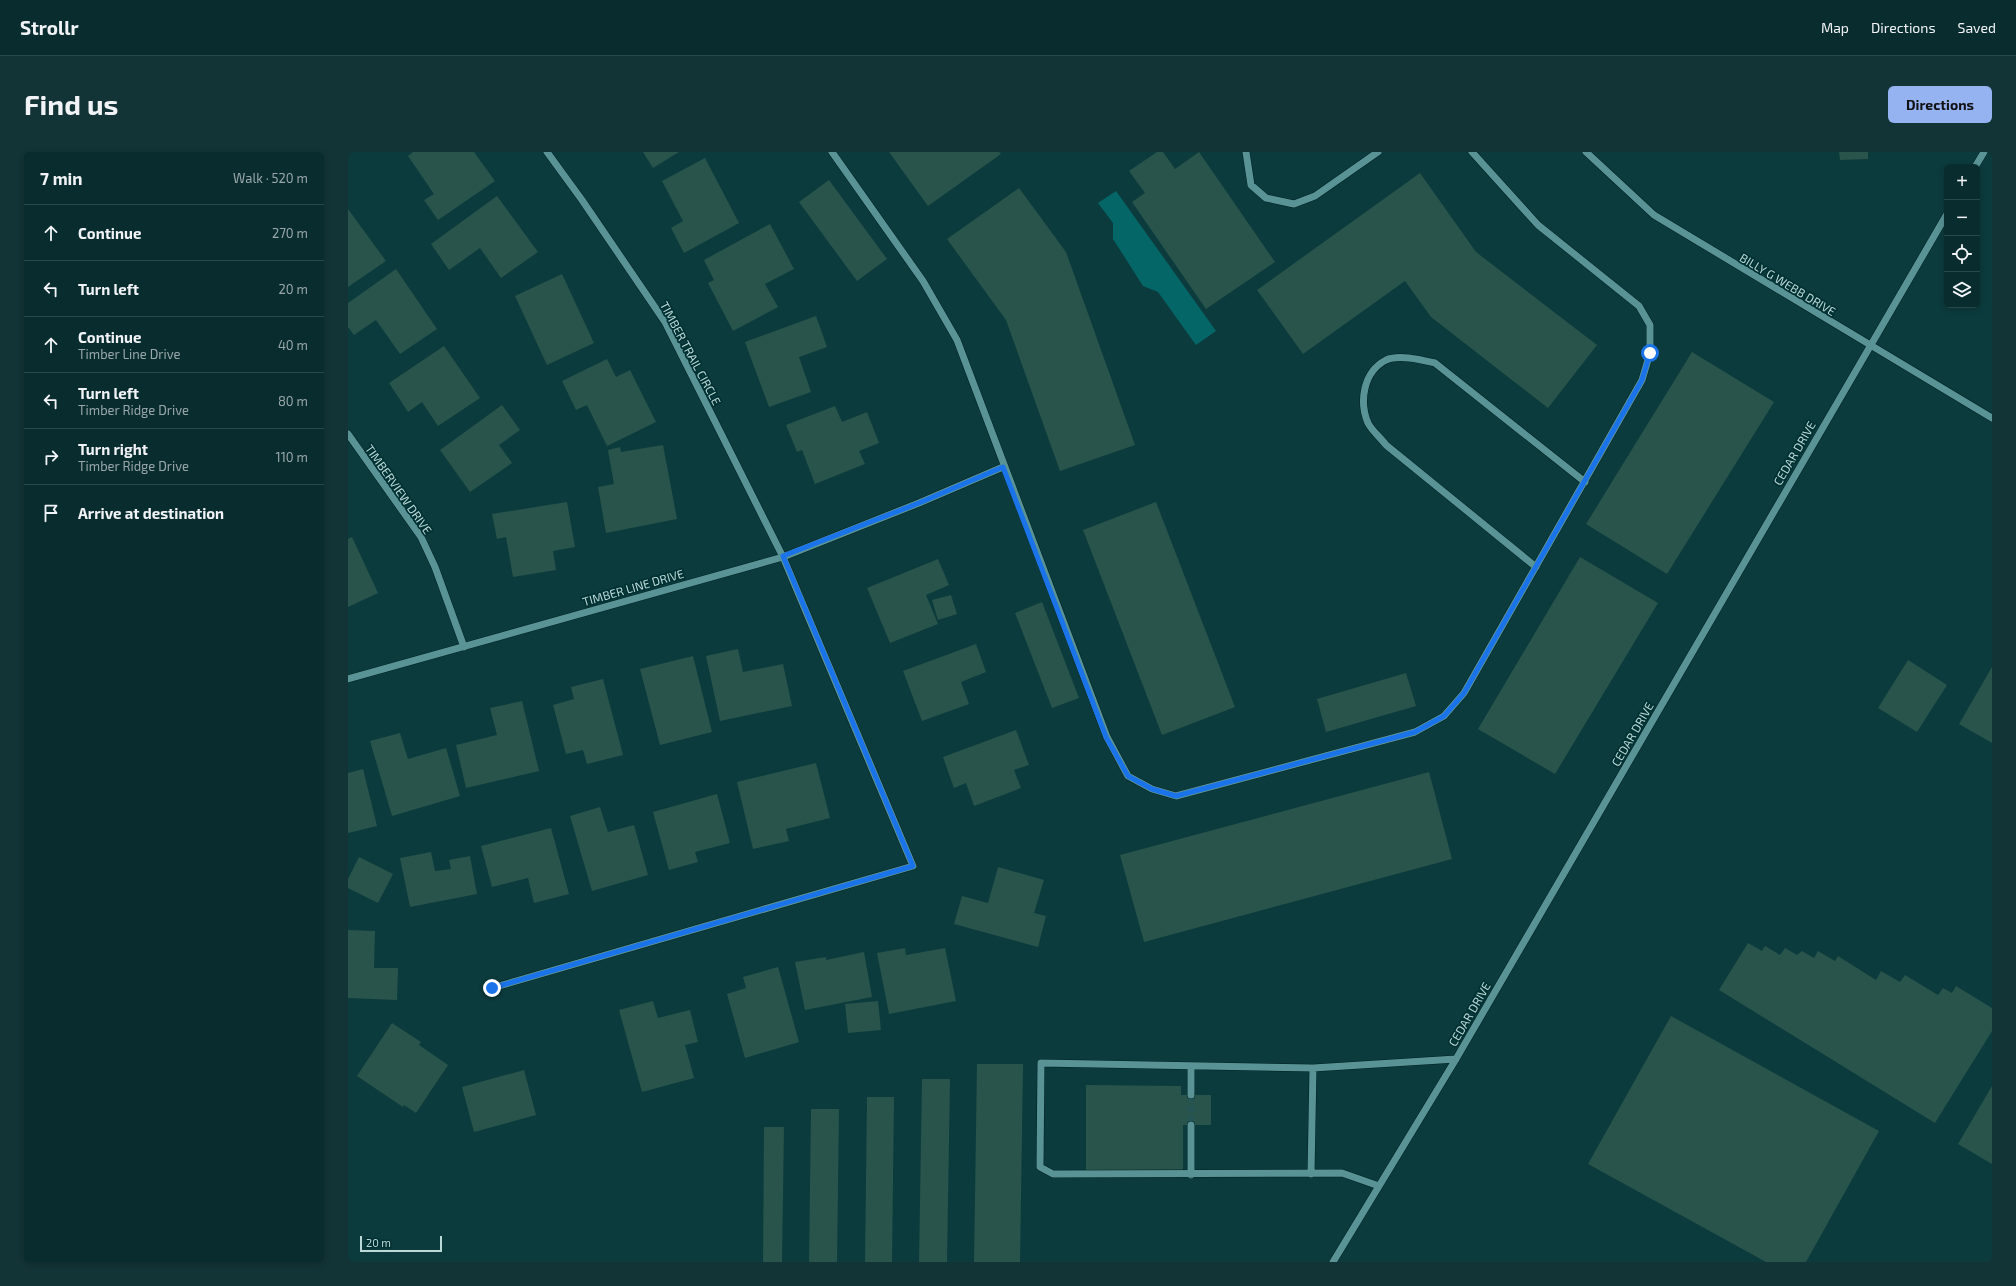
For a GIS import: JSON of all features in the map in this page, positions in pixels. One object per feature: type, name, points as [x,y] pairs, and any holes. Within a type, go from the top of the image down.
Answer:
[{"type":"street","name":"TIMBER TRAIL CIRCLE","points":[[492,988],[913,866],[783,556],[664,322],[582,200],[547,152]]},
{"type":"street","points":[[832,152],[923,281],[957,340],[1003,467],[1106,737],[1128,776],[1152,789],[1176,796],[1415,732],[1444,716],[1464,693],[1642,380],[1650,353],[1650,325],[1639,306],[1538,225],[1472,152]]},
{"type":"street","points":[[1246,152],[1251,184],[1266,198],[1294,204],[1315,196],[1378,152]]},
{"type":"street","name":"BILLY G WEBB DRIVE","points":[[1586,152],[1654,215],[1869,346],[1992,418]]},
{"type":"street","points":[[1977,164],[1984,152]]},
{"type":"street","name":"CEDAR DRIVE","points":[[1333,1262],[1456,1059],[1944,219]]},
{"type":"street","points":[[1536,567],[1382,439],[1369,424],[1362,396],[1371,374],[1386,360],[1409,358],[1435,363],[1585,482]]},
{"type":"street","name":"TIMBERVIEW DRIVE","points":[[348,434],[421,538],[436,567],[464,647]]},
{"type":"street","name":"TIMBER LINE DRIVE","points":[[348,679],[783,556],[919,503],[1003,467]]},
{"type":"street","points":[[1379,1186],[1342,1173],[1191,1175],[1053,1174],[1040,1167],[1041,1064],[1313,1068],[1456,1059]]},
{"type":"street","points":[[1191,1066],[1191,1095]]},
{"type":"street","points":[[1311,1174],[1313,1068]]},
{"type":"street","points":[[1191,1125],[1191,1175]]},
{"type":"water","points":[[1116,191],[1216,331],[1196,345],[1158,292],[1143,286],[1113,239],[1113,223],[1098,203]]},
{"type":"building","points":[[413,152],[474,152],[495,181],[438,220],[424,200],[434,194],[408,156]]},
{"type":"building","points":[[643,152],[679,152],[653,168]]},
{"type":"building","points":[[889,152],[999,152],[1001,154],[928,206]]},
{"type":"building","points":[[1157,152],[1163,152],[1175,169],[1199,152],[1275,262],[1206,309],[1132,202],[1145,193],[1129,171]]},
{"type":"building","points":[[1839,152],[1868,152],[1868,159],[1840,160]]},
{"type":"building","points":[[705,158],[739,223],[684,253],[671,228],[683,221],[662,181]]},
{"type":"building","points":[[1420,173],[1476,252],[1597,345],[1548,408],[1431,317],[1405,281],[1303,354],[1257,290]]},
{"type":"building","points":[[829,180],[887,259],[857,281],[799,202]]},
{"type":"building","points":[[1019,188],[1066,252],[1135,445],[1060,471],[1006,320],[947,239]]},
{"type":"building","points":[[497,196],[538,252],[501,278],[480,248],[449,270],[431,244]]},
{"type":"building","points":[[348,209],[386,261],[348,287]]},
{"type":"building","points":[[770,224],[794,269],[765,284],[778,307],[733,331],[708,283],[714,280],[704,260]]},
{"type":"building","points":[[396,269],[437,329],[400,354],[376,320],[354,335],[348,327],[348,303]]},
{"type":"building","points":[[562,274],[594,343],[547,365],[515,296]]},
{"type":"building","points":[[816,316],[827,347],[799,357],[811,392],[769,407],[745,342]]},
{"type":"building","points":[[444,346],[480,398],[438,426],[422,402],[408,412],[389,383]]},
{"type":"building","points":[[1692,352],[1774,402],[1667,574],[1586,524]]},
{"type":"building","points":[[607,359],[616,377],[630,370],[656,422],[607,446],[587,405],[576,410],[562,381]]},
{"type":"building","points":[[502,405],[520,430],[499,445],[512,463],[470,492],[440,450]]},
{"type":"building","points":[[835,406],[842,422],[867,412],[879,443],[859,451],[865,464],[815,484],[802,450],[797,452],[786,425]]},
{"type":"building","points":[[663,445],[677,519],[606,533],[598,487],[614,484],[608,450],[620,447],[621,452]]},
{"type":"building","points":[[567,502],[575,547],[553,551],[556,570],[513,577],[506,537],[497,539],[492,514]]},
{"type":"building","points":[[1156,502],[1235,707],[1162,735],[1083,530]]},
{"type":"building","points":[[352,537],[378,593],[348,607],[348,539]]},
{"type":"building","points":[[1580,557],[1658,603],[1555,774],[1478,729]]},
{"type":"building","points":[[938,559],[949,585],[926,595],[938,624],[890,643],[867,588]]},
{"type":"building","points":[[951,595],[957,614],[938,620],[932,600]]},
{"type":"building","points":[[1042,602],[1079,698],[1052,708],[1015,613]]},
{"type":"building","points":[[976,644],[986,672],[961,682],[969,704],[922,721],[903,671]]},
{"type":"building","points":[[738,649],[743,672],[783,664],[792,706],[720,721],[706,656]]},
{"type":"building","points":[[693,656],[712,732],[660,745],[640,669]]},
{"type":"building","points":[[1908,660],[1947,685],[1917,732],[1878,708]]},
{"type":"building","points":[[1992,667],[1992,743],[1959,724]]},
{"type":"building","points":[[1406,673],[1416,706],[1326,732],[1317,699]]},
{"type":"building","points":[[603,679],[623,755],[587,764],[583,750],[566,754],[553,705],[574,699],[571,687]]},
{"type":"building","points":[[522,701],[539,771],[466,788],[456,745],[497,735],[490,708]]},
{"type":"building","points":[[1016,730],[1029,765],[1014,770],[1021,788],[974,806],[966,783],[954,788],[943,757]]},
{"type":"building","points":[[400,733],[408,759],[446,748],[460,796],[392,816],[370,741]]},
{"type":"building","points":[[816,763],[830,818],[786,829],[789,841],[753,849],[737,782]]},
{"type":"building","points":[[363,769],[377,826],[348,833],[348,773]]},
{"type":"building","points":[[1429,772],[1452,859],[1144,942],[1120,855]]},
{"type":"building","points":[[717,794],[730,843],[695,852],[698,862],[669,870],[653,812]]},
{"type":"building","points":[[600,807],[608,832],[634,825],[648,875],[592,891],[570,816]]},
{"type":"building","points":[[551,828],[569,894],[534,903],[528,878],[492,887],[481,846]]},
{"type":"building","points":[[431,852],[435,871],[451,869],[449,860],[470,856],[477,894],[410,907],[400,858]]},
{"type":"building","points":[[359,857],[393,874],[378,903],[348,888],[348,879]]},
{"type":"building","points":[[998,867],[1044,880],[1034,913],[1046,916],[1038,947],[954,924],[962,896],[988,903]]},
{"type":"building","points":[[348,930],[375,931],[374,968],[398,968],[397,1000],[348,998]]},
{"type":"building","points":[[1748,943],[1762,951],[1765,946],[1780,955],[1785,948],[1797,955],[1802,951],[1814,958],[1818,951],[1835,961],[1838,956],[1876,980],[1881,971],[1900,982],[1905,975],[1938,995],[1943,988],[1952,993],[1956,986],[1992,1008],[1992,1031],[1935,1123],[1719,990]]},
{"type":"building","points":[[905,948],[906,955],[945,948],[956,1001],[889,1014],[877,953]]},
{"type":"building","points":[[864,952],[872,997],[805,1010],[795,962],[826,957],[826,960]]},
{"type":"building","points":[[778,967],[799,1042],[745,1058],[727,994],[746,988],[743,977]]},
{"type":"building","points":[[653,1001],[658,1018],[690,1010],[698,1042],[685,1045],[694,1078],[642,1092],[619,1010]]},
{"type":"building","points":[[878,1001],[881,1030],[848,1033],[845,1004]]},
{"type":"building","points":[[1671,1016],[1879,1131],[1806,1262],[1766,1262],[1588,1164]]},
{"type":"building","points":[[392,1023],[421,1042],[419,1045],[448,1065],[416,1113],[404,1105],[403,1107],[357,1076]]},
{"type":"building","points":[[977,1064],[1023,1064],[1020,1262],[974,1262]]},
{"type":"building","points":[[524,1070],[536,1115],[474,1132],[462,1087]]},
{"type":"building","points":[[922,1079],[950,1079],[947,1262],[919,1262]]},
{"type":"building","points":[[1086,1085],[1181,1086],[1181,1095],[1211,1095],[1211,1125],[1183,1125],[1183,1170],[1086,1170]]},
{"type":"building","points":[[1992,1086],[1992,1164],[1958,1144]]},
{"type":"building","points":[[867,1097],[894,1097],[892,1262],[865,1262]]},
{"type":"building","points":[[811,1109],[839,1109],[837,1262],[809,1262]]},
{"type":"building","points":[[764,1127],[784,1127],[782,1262],[763,1262]]},
{"type":"tunnel","points":[[1191,1095],[1191,1125]]},
{"type":"route","points":[[492,988],[913,866],[783,556],[919,503],[1003,467],[1072,642],[1106,737],[1128,776],[1152,789],[1176,796],[1415,732],[1444,716],[1464,693],[1560,526],[1642,380],[1650,353]]}]
